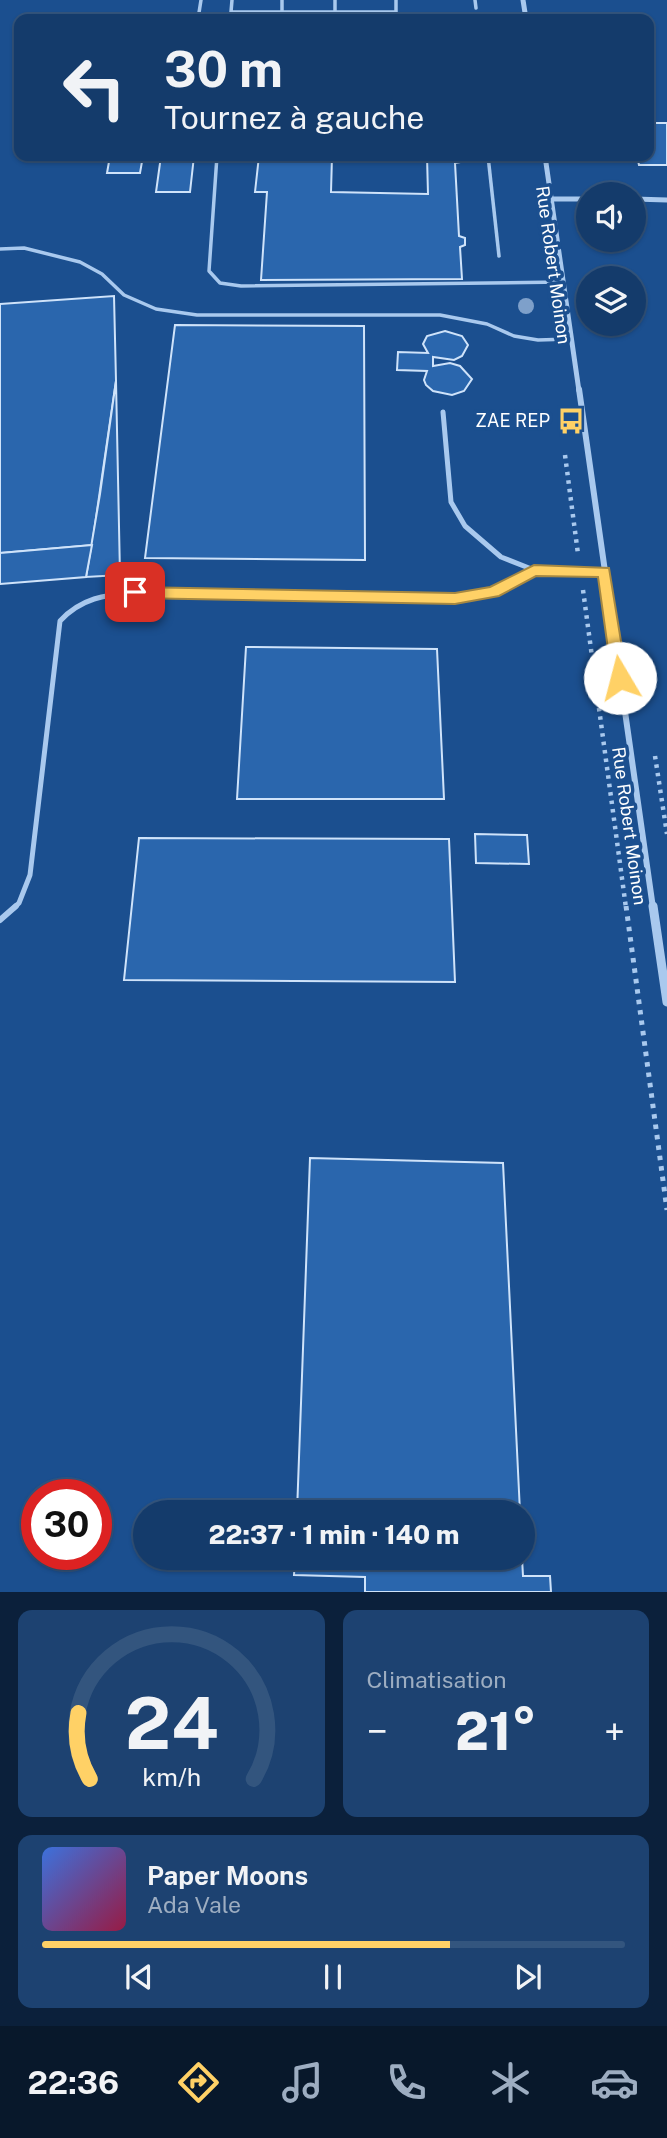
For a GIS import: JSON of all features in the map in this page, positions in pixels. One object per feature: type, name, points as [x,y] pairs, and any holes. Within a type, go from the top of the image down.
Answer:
[{"type":"street","name":"Rue Robert Moinon","points":[[546,161],[667,1002]]},
{"type":"street","points":[[551,199],[576,199]]},
{"type":"street","points":[[646,200],[667,200]]},
{"type":"lane","points":[[232,0],[231,12],[396,12],[396,0]]},
{"type":"lane","points":[[282,0],[282,12]]},
{"type":"lane","points":[[335,0],[335,12]]},
{"type":"lane","points":[[475,0],[476,8]]},
{"type":"lane","points":[[217,161],[209,271],[219,283],[241,286],[563,282]]},
{"type":"lane","points":[[489,161],[499,256]]},
{"type":"lane","points":[[0,249],[23,248],[80,262],[102,274],[124,295],[156,309],[197,315],[440,315],[487,324],[526,338],[570,339]]},
{"type":"lane","points":[[443,412],[451,502],[465,526],[501,557],[534,570],[604,572]]},
{"type":"lane","points":[[0,920],[19,903],[30,875],[60,621],[71,607],[95,597],[135,592],[455,599],[494,592],[534,570]]},
{"type":"path","name":"Rue Robert Moinon","points":[[564,449],[667,1210]]},
{"type":"building","points":[[654,123],[667,123],[667,165],[639,165],[638,161],[654,161]]},
{"type":"building","points":[[109,161],[142,161],[140,173],[107,173]]},
{"type":"building","points":[[160,161],[193,161],[190,192],[156,192]]},
{"type":"building","points":[[258,161],[332,161],[331,192],[428,194],[427,161],[461,161],[455,163],[459,236],[465,238],[465,245],[460,247],[462,279],[261,280],[267,192],[255,192]]},
{"type":"building","points":[[114,296],[116,381],[92,545],[0,553],[0,304]]},
{"type":"building","points":[[175,325],[364,326],[365,560],[145,558]]},
{"type":"building","points":[[445,331],[462,336],[468,345],[462,356],[454,360],[433,357],[433,366],[450,363],[460,366],[472,379],[464,391],[452,395],[433,391],[426,385],[424,380],[427,371],[397,370],[398,352],[428,353],[423,344],[427,336]]},
{"type":"building","points":[[116,381],[120,575],[86,577],[100,494]]},
{"type":"building","points":[[92,545],[86,577],[0,584],[0,553]]},
{"type":"building","points":[[246,647],[437,649],[444,799],[237,799]]},
{"type":"building","points":[[475,834],[527,835],[529,864],[476,863]]},
{"type":"building","points":[[139,838],[449,839],[455,982],[124,980]]},
{"type":"building","points":[[310,1158],[503,1163],[519,1500],[297,1500]]},
{"type":"building","points":[[294,1570],[523,1570],[523,1576],[550,1576],[551,1592],[365,1592],[365,1577],[294,1575]]},
{"type":"place","name":"ZAE REP","points":[[571,421]]},
{"type":"route","points":[[135,592],[455,599],[494,592],[534,570],[604,572],[620,678]]}]
